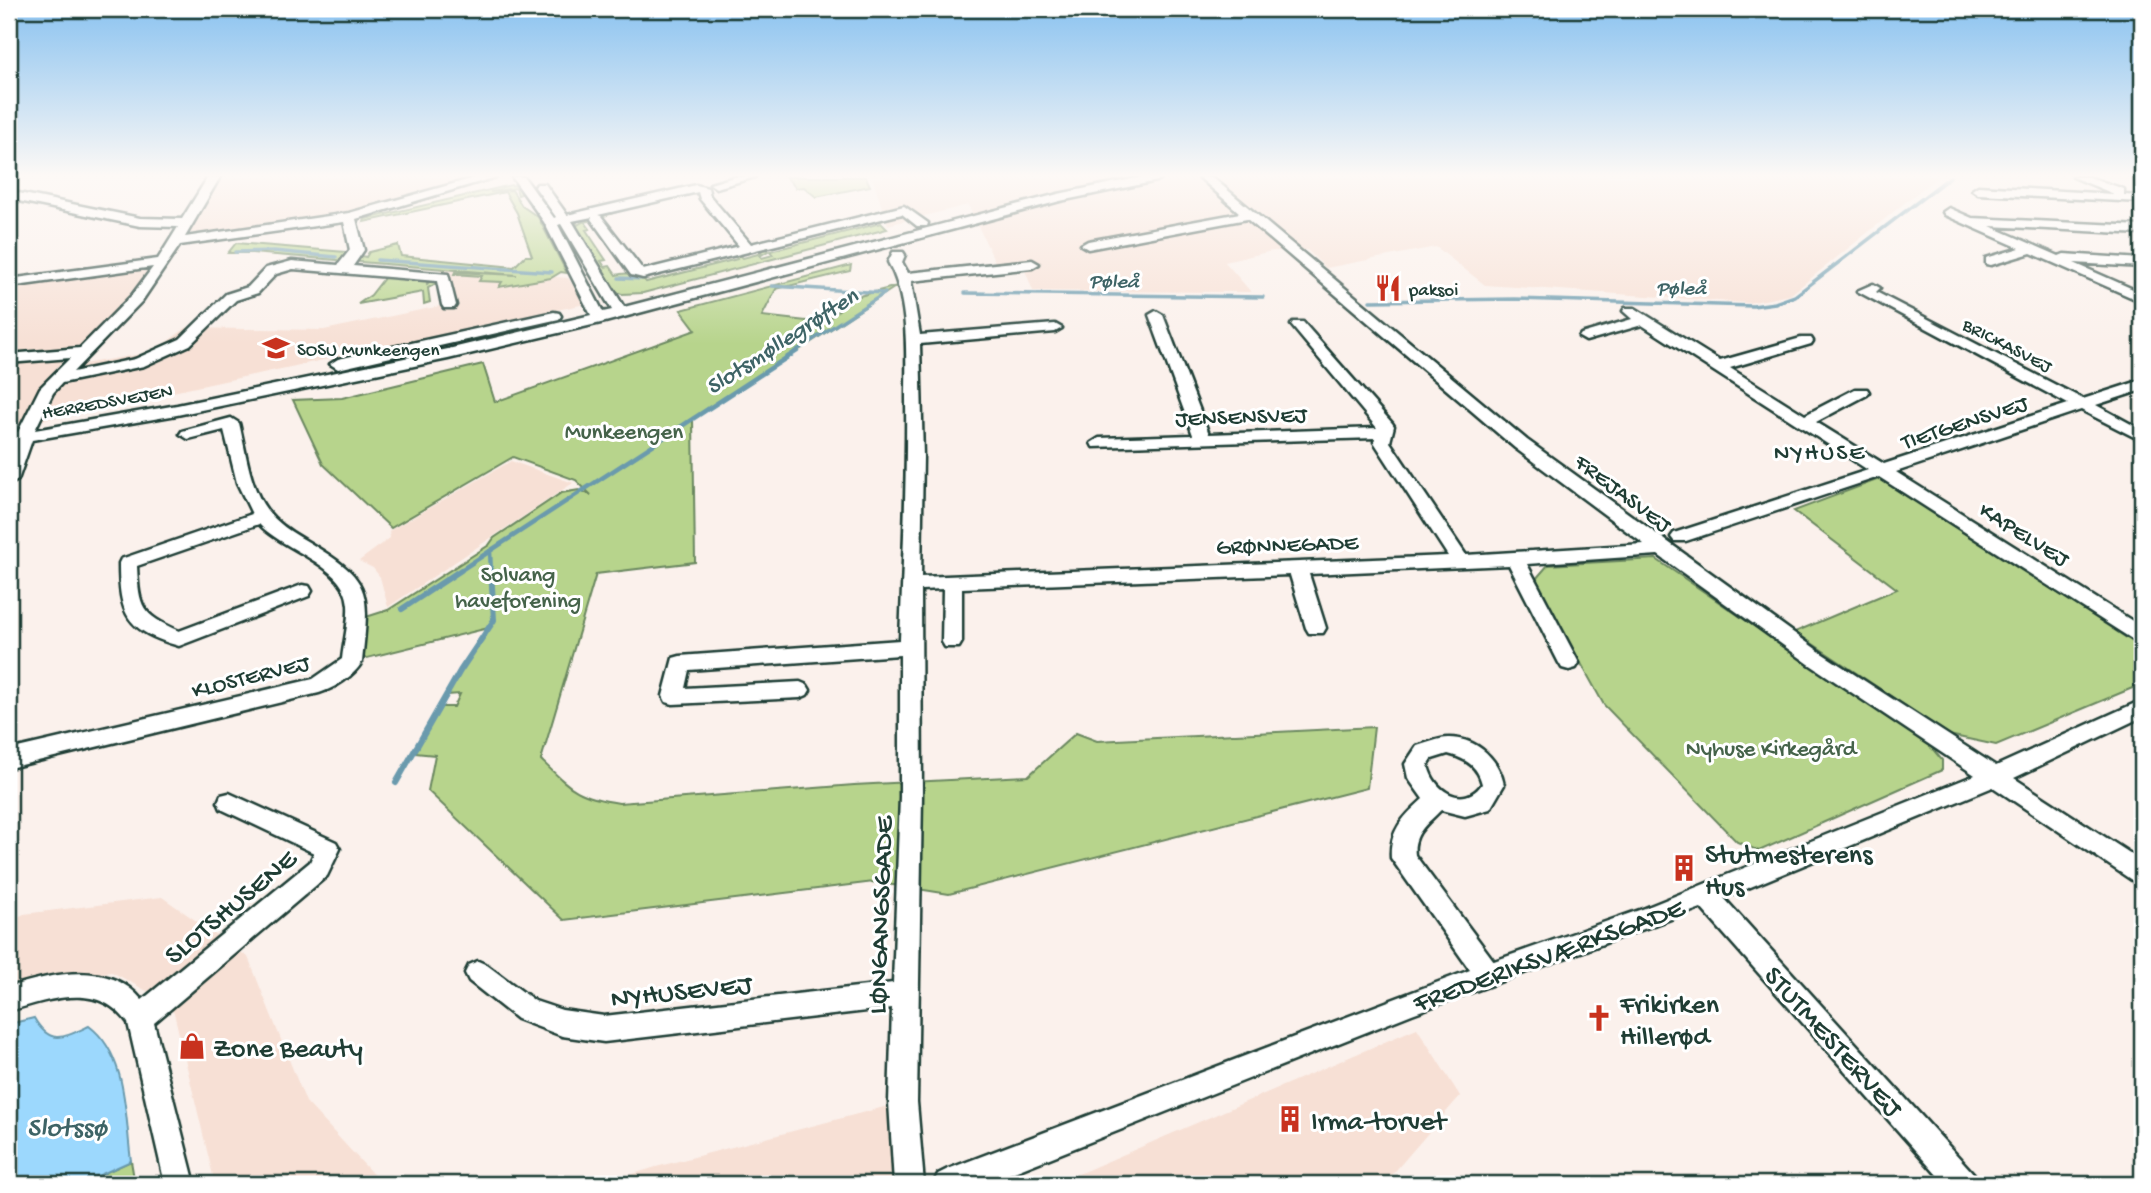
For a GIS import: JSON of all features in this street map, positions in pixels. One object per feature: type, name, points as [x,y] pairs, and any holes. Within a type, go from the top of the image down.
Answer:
[{"type":"street","points":[[9,480],[33,415],[46,391],[137,298],[180,233]]},
{"type":"street","points":[[174,242],[240,233]]},
{"type":"street","points":[[341,269],[351,261],[357,250],[352,233]]},
{"type":"street","points":[[555,233],[596,313]]},
{"type":"street","points":[[572,233],[618,308]]},
{"type":"street","points":[[607,233],[639,274],[655,273],[816,233]]},
{"type":"street","points":[[735,233],[749,250]]},
{"type":"street","name":"HERREDSVEJEN","points":[[618,308],[887,233]]},
{"type":"street","name":"HERREDSVEJEN","points":[[9,438],[26,435],[60,422],[596,313],[919,233]]},
{"type":"street","points":[[1088,245],[1155,233]]},
{"type":"street","name":"FREJASVEJ","points":[[1271,233],[1521,444],[1662,549],[1816,659],[2142,874]]},
{"type":"street","points":[[1994,233],[2142,298]]},
{"type":"street","points":[[1992,261],[2032,249]]},
{"type":"street","name":"LØNGANGSGADE","points":[[898,255],[895,262],[904,278],[913,340],[914,584],[910,647],[911,797],[903,1102],[909,1184]]},
{"type":"street","points":[[2052,259],[2142,263]]},
{"type":"street","points":[[9,283],[163,262]]},
{"type":"street","points":[[904,278],[1032,264]]},
{"type":"street","points":[[56,380],[139,363],[185,342],[231,297],[253,290],[271,271],[279,267],[292,265],[443,277],[449,305]]},
{"type":"street","name":"BRICKASVEJ","points":[[1873,288],[1864,291],[2142,436]]},
{"type":"street","name":"KAPELVEJ","points":[[1630,311],[2142,636]]},
{"type":"street","points":[[1156,315],[1203,439]]},
{"type":"street","points":[[1586,337],[1644,320]]},
{"type":"street","points":[[1298,325],[1387,426],[1382,442],[1460,560]]},
{"type":"street","points":[[913,340],[1055,328]]},
{"type":"street","points":[[1717,367],[1806,341]]},
{"type":"street","points":[[9,358],[83,352]]},
{"type":"street","name":"TIETGENSVEJ","points":[[1680,537],[2142,385]]},
{"type":"street","points":[[1804,422],[1861,392]]},
{"type":"street","name":"KLOSTERVEJ","points":[[9,759],[319,685],[352,662],[358,600],[354,586],[342,573],[281,535],[262,517],[252,500],[231,423],[188,434]]},
{"type":"street","name":"JENSENSVEJ","points":[[1099,443],[1384,433]]},
{"type":"street","points":[[262,517],[128,563],[129,603],[141,622],[179,639],[302,591]]},
{"type":"street","name":"GRØNNEGADE","points":[[914,584],[1515,559],[1662,549]]},
{"type":"street","points":[[1515,559],[1570,663]]},
{"type":"street","points":[[1297,568],[1316,628]]},
{"type":"street","points":[[952,642],[953,582]]},
{"type":"street","points":[[800,690],[673,696],[680,663],[910,647]]},
{"type":"street","name":"FREDERIKSVÆRKSGADE","points":[[948,1184],[1488,974],[1580,944],[1705,895],[1994,776],[2142,708]]},
{"type":"street","points":[[1437,799],[1402,835],[1400,846],[1403,858],[1488,974]]},
{"type":"street","name":"SLOTSHUSENE","points":[[140,1018],[319,869],[328,849],[229,802]]},
{"type":"street","name":"STUTMESTERVEJ","points":[[1705,895],[1964,1184]]},
{"type":"street","name":"NYHUSEVEJ","points":[[478,973],[526,1010],[562,1023],[604,1029],[905,994]]},
{"type":"street","points":[[9,999],[47,989],[77,985],[112,991],[127,1001],[140,1018],[180,1184]]},
{"type":"shaded area","points":[[981,233],[1868,233],[1790,295],[1748,303],[1485,285],[1436,247],[1326,268],[1307,250],[1272,251],[1225,262],[1251,292],[1033,291],[1025,270],[996,264]]},
{"type":"shaded area","points":[[154,264],[119,307],[55,369],[153,352],[186,328],[324,330],[440,306],[440,267],[568,278],[585,304],[9,427],[9,284]]},
{"type":"shaded area","name":"Munkeengen","points":[[511,461],[573,483],[388,607],[380,577],[373,568],[359,561],[390,538],[389,531]]},
{"type":"shaded area","points":[[162,897],[248,957],[306,1102],[382,1184],[215,1184],[174,1013],[154,995],[112,972],[65,976],[9,992],[9,921],[24,914]]},
{"type":"shaded area","name":"Irma-torvet","points":[[1417,1028],[1460,1096],[1384,1184],[1055,1184]]},
{"type":"shaded area","points":[[903,1102],[901,1184],[600,1184],[656,1167]]},
{"type":"green space","points":[[524,233],[546,233],[567,273],[561,272],[551,278],[499,287],[502,282],[479,281],[482,276],[454,274],[517,275],[228,253],[236,243],[346,252],[366,257],[369,252],[398,245],[401,256],[514,267],[525,256],[532,256]]},
{"type":"green space","points":[[576,233],[588,233],[606,260],[601,261],[605,267],[610,266],[616,275],[632,274],[646,282],[737,259],[735,255],[739,254],[743,258],[762,253],[760,249],[765,248],[768,251],[760,256],[762,258],[773,255],[770,251],[843,233],[873,233],[643,293],[622,294],[613,291]]},
{"type":"green space","name":"Solvang haveforening","points":[[851,265],[850,271],[776,289],[762,316],[824,323],[852,298],[897,286],[693,419],[695,562],[596,574],[541,760],[576,790],[593,798],[619,803],[854,785],[1028,776],[1076,733],[1097,741],[1374,727],[1367,788],[949,894],[874,882],[564,920],[428,791],[435,755],[414,753],[440,707],[454,707],[460,694],[446,695],[488,628],[363,659],[366,617],[388,610],[489,545],[494,538],[561,493],[579,490],[591,495],[576,480],[513,457],[391,528],[323,464],[293,400],[342,398],[483,364],[495,402],[696,330],[681,310]]},
{"type":"green space","points":[[385,277],[427,280],[427,284],[432,279],[439,282],[428,288],[430,302],[424,304],[423,292],[358,304],[371,295]]},
{"type":"green space","name":"Nyhuse Kirkegård","points":[[1882,478],[2142,648],[2142,684],[1996,745],[1949,735],[1795,632],[1897,589],[1794,511]]},
{"type":"green space","name":"Nyhuse Kirkegård","points":[[1656,559],[1931,747],[1942,760],[1942,770],[1759,851],[1737,842],[1604,705],[1535,580],[1548,565]]},
{"type":"green space","points":[[131,1161],[135,1184],[80,1184]]},
{"type":"water","name":"Slotssø","points":[[34,1018],[46,1033],[52,1036],[72,1034],[89,1026],[102,1038],[118,1070],[131,1161],[80,1184],[9,1184],[9,1024]]},
{"type":"waterway","name":"Pøleå","points":[[1370,301],[1515,299],[1753,306],[1775,303],[1795,296],[1877,233]]},
{"type":"waterway","name":"Pøleå","points":[[235,252],[274,251],[336,257]]},
{"type":"waterway","name":"Pøleå","points":[[377,260],[552,272]]},
{"type":"waterway","name":"Pøleå","points":[[619,278],[642,279]]},
{"type":"waterway","name":"Pøleå","points":[[772,286],[884,293]]},
{"type":"waterway","name":"Slotsmøllegrøften","points":[[794,352],[885,293]]},
{"type":"waterway","name":"Pøleå","points":[[965,293],[1263,297]]},
{"type":"waterway","name":"Slotsmøllegrøften","points":[[490,551],[797,351]]},
{"type":"waterway","points":[[458,572],[490,551]]},
{"type":"waterway","name":"Slotsmøllegrøften","points":[[490,551],[491,572]]},
{"type":"waterway","points":[[402,609],[461,570]]},
{"type":"waterway","name":"Slotsmøllegrøften","points":[[396,783],[460,671],[494,620],[491,570]]},
{"type":"place","name":"paksoi","points":[[1388,288]]},
{"type":"place","name":"SOSU Munkeengen","points":[[276,348]]},
{"type":"place","name":"Stutmesterens Hus","points":[[1684,868]]},
{"type":"place","name":"Frikirken Hillerød","points":[[1599,1018]]},
{"type":"place","name":"Zone Beauty","points":[[192,1046]]},
{"type":"place","name":"Irma-torvet","points":[[1290,1119]]},
{"type":"district","name":"NYHUSE","points":[[1820,451]]}]
